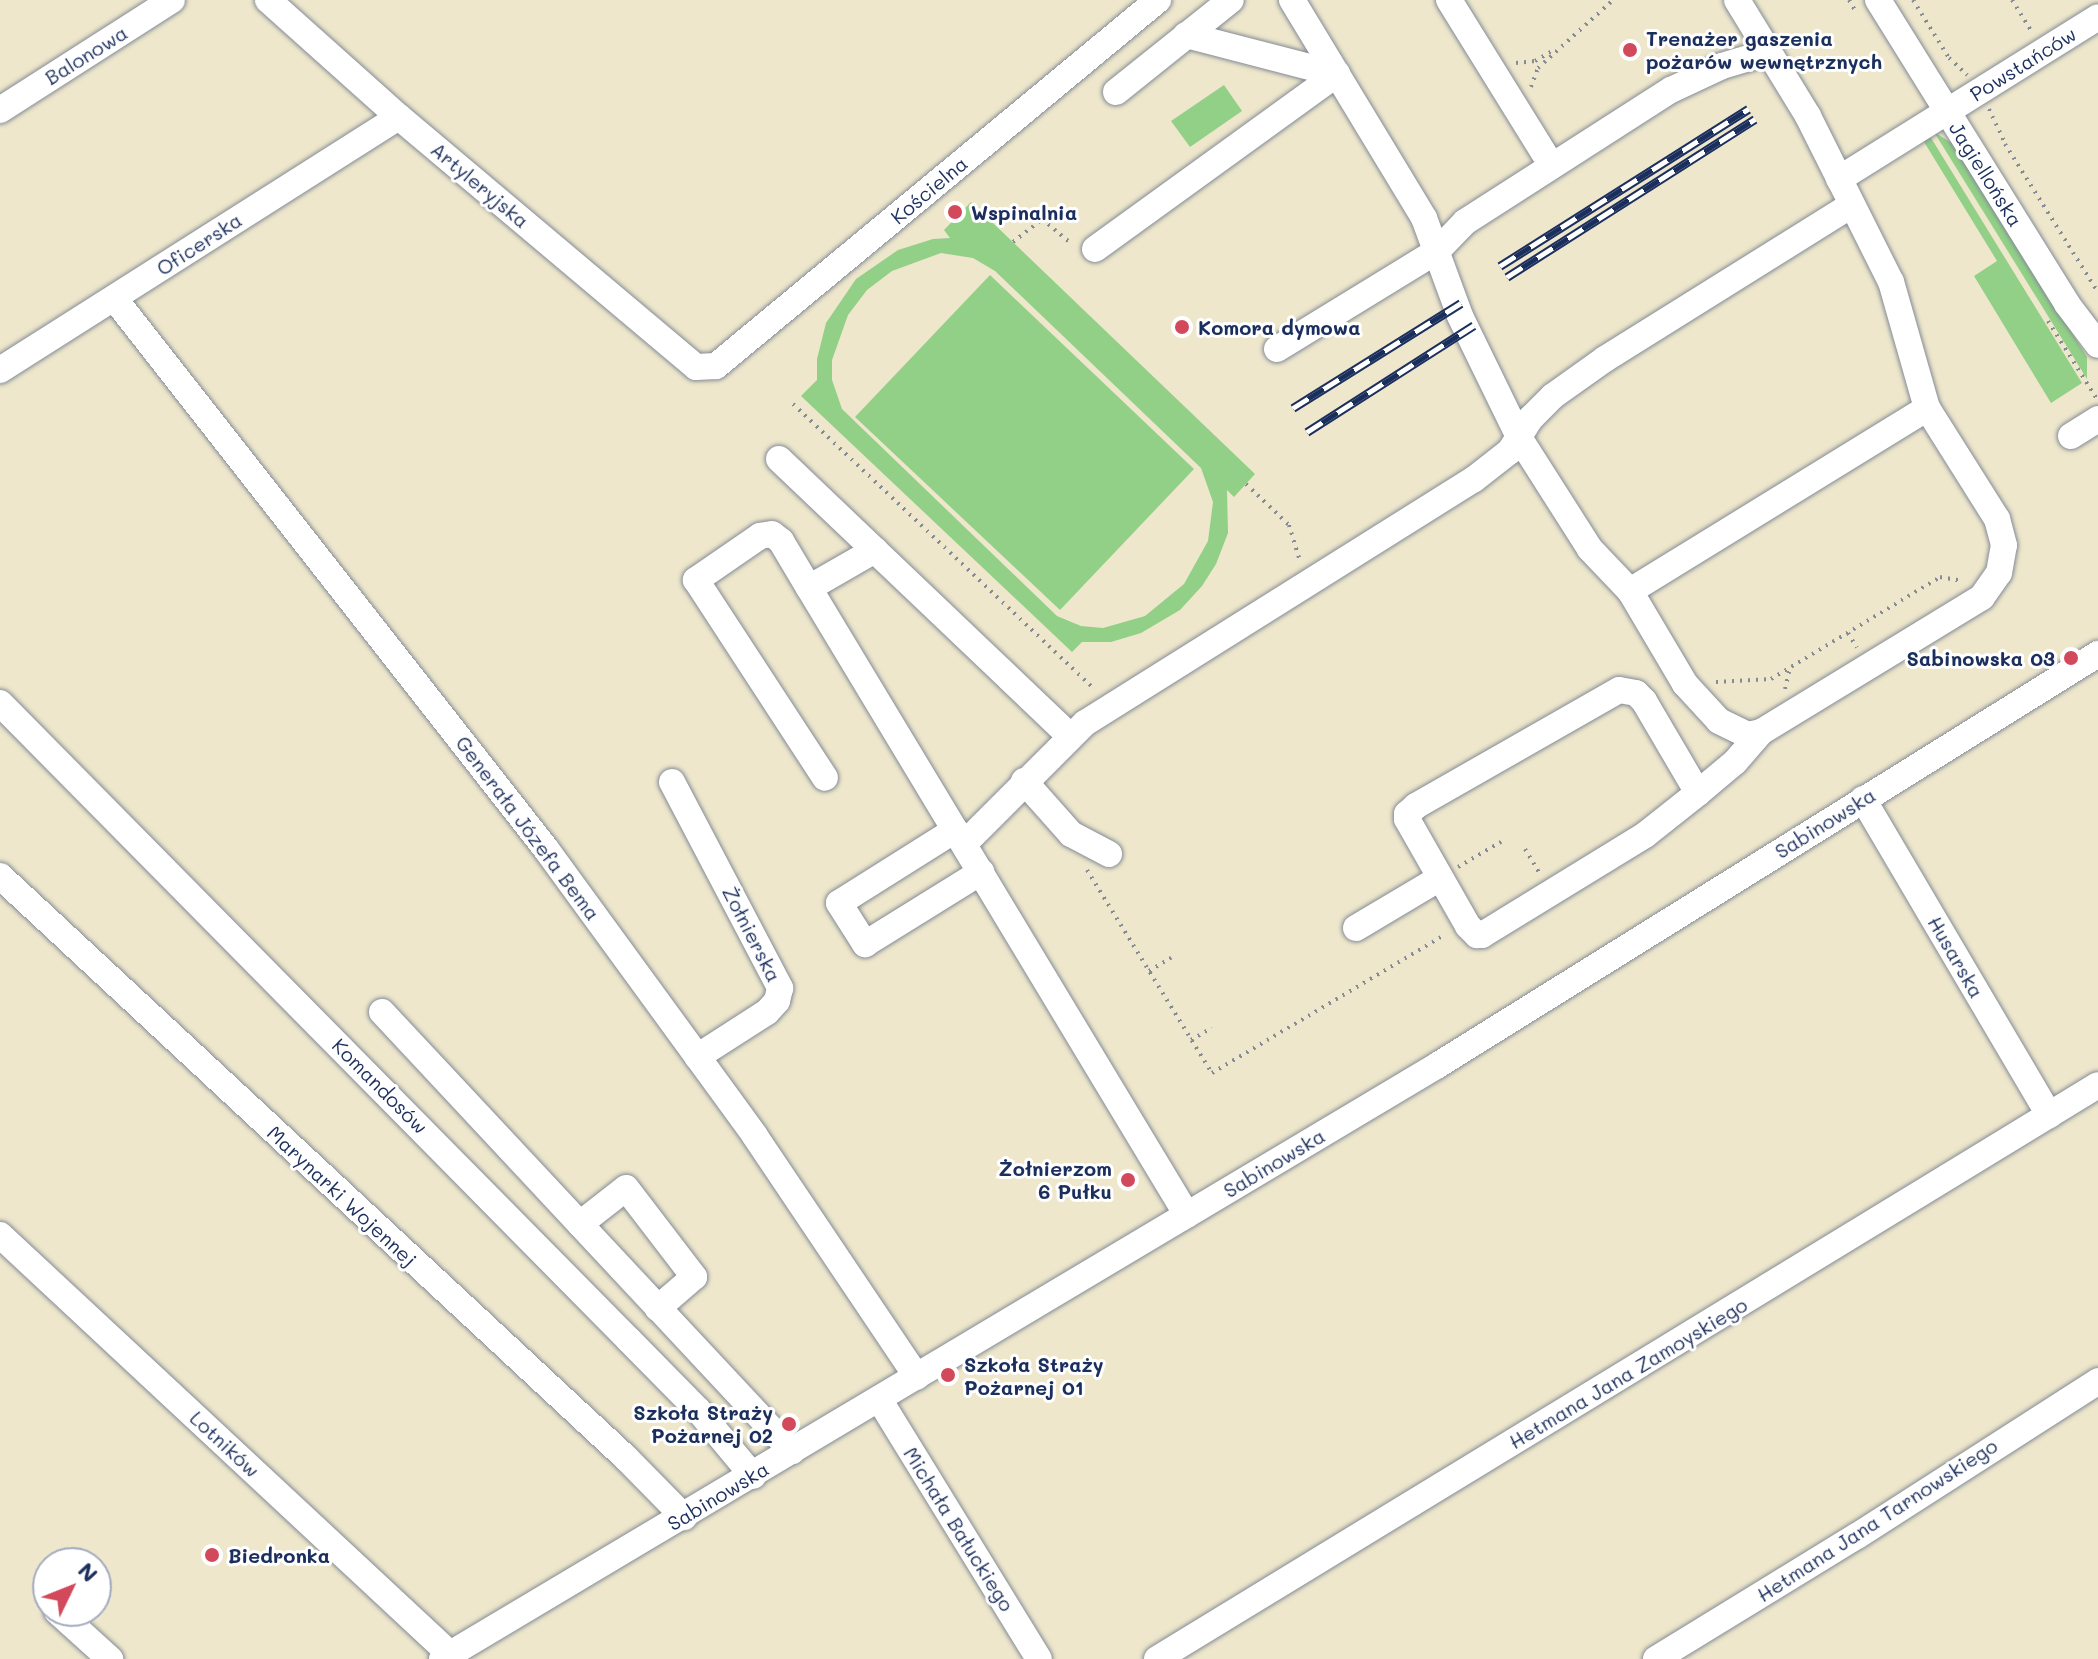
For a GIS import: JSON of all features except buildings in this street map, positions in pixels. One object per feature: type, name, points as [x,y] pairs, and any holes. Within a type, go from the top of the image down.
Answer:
[{"type":"street","name":"Balonowa","points":[[0,110],[172,0]]},
{"type":"street","name":"Artyleryjska","points":[[268,0],[399,117],[696,367]]},
{"type":"street","name":"Kościelna","points":[[696,367],[716,366],[1158,0]]},
{"type":"street","points":[[1116,92],[1231,0]]},
{"type":"street","points":[[1292,0],[1424,218],[1460,316],[1520,439],[1590,549],[1630,591],[1685,684],[1719,721],[1741,734],[1761,732]]},
{"type":"street","points":[[1449,0],[1552,166]]},
{"type":"street","points":[[1698,793],[1644,701],[1628,690],[1611,693],[1407,814],[1410,825],[1465,922],[1477,935],[1488,933],[1629,847],[1698,793],[1735,762],[1761,732],[1969,606],[1992,586],[2003,559],[2002,533],[1927,408],[1898,298],[1808,116],[1737,0]]},
{"type":"street","name":"Jagiellońska","points":[[1878,0],[2067,304],[2098,345]]},
{"type":"street","name":"Powstańców","points":[[1839,179],[2098,17]]},
{"type":"street","points":[[1186,35],[1337,74]]},
{"type":"street","points":[[1277,349],[1437,251],[1465,222],[1693,77],[1769,52]]},
{"type":"street","points":[[1095,249],[1337,74]]},
{"type":"street","name":"Oficerska","points":[[5,359],[114,298],[399,117]]},
{"type":"street","points":[[981,872],[865,944],[839,903],[960,837],[1070,736],[1111,706],[1473,480],[1497,463],[1520,439],[1541,407],[1605,359],[1851,205]]},
{"type":"street","name":"Generała Józefa Bema","points":[[114,298],[546,849],[697,1057],[917,1377]]},
{"type":"street","points":[[1630,591],[1927,408]]},
{"type":"street","points":[[2071,436],[2098,419]]},
{"type":"street","points":[[779,459],[1070,736]]},
{"type":"street","points":[[825,778],[696,580],[760,536],[772,534],[781,541],[1187,1215]]},
{"type":"street","points":[[809,588],[875,550]]},
{"type":"street","name":"Sabinowska","points":[[446,1656],[753,1476],[1438,1065],[2098,654]]},
{"type":"street","name":"Komandosów","points":[[0,703],[698,1410],[753,1476]]},
{"type":"street","points":[[1024,781],[1071,834],[1109,854]]},
{"type":"street","name":"Żołnierska","points":[[672,782],[780,988],[777,1001],[767,1012],[697,1057]]},
{"type":"street","name":"Husarska","points":[[1863,799],[2049,1115]]},
{"type":"street","name":"Marynarki Wojennej","points":[[0,876],[626,1458],[684,1517]]},
{"type":"street","points":[[1356,928],[1440,878]]},
{"type":"street","points":[[382,1012],[792,1451]]},
{"type":"street","name":"Hetmana Jana Zamoyskiego","points":[[1157,1659],[2098,1085]]},
{"type":"street","points":[[580,1224],[626,1188],[694,1277],[658,1308]]},
{"type":"street","name":"Lotników","points":[[0,1235],[446,1656]]},
{"type":"street","name":"Hetmana Jana Tarnowskiego","points":[[1656,1659],[1857,1536],[2098,1381]]},
{"type":"street","name":"Michała Bałuckiego","points":[[879,1399],[1039,1659]]},
{"type":"street","points":[[75,1627],[110,1659]]},
{"type":"path","points":[[1527,125],[1533,77],[1558,48],[1613,0]]},
{"type":"path","points":[[1913,0],[1949,58],[1969,79]]},
{"type":"path","points":[[2012,0],[2044,51]]},
{"type":"path","points":[[1514,63],[1535,61],[1558,48]]},
{"type":"path","points":[[1985,102],[1998,122],[2005,144],[2098,292]]},
{"type":"path","points":[[1013,242],[1042,219],[1076,247],[1095,249]]},
{"type":"path","points":[[793,404],[1111,706]]},
{"type":"path","points":[[1246,484],[1289,525],[1306,584]]},
{"type":"path","points":[[1685,684],[1771,679],[1940,577],[1992,586]]},
{"type":"path","points":[[1440,878],[1501,842]]},
{"type":"path","points":[[1080,858],[1212,1073],[1465,922]]},
{"type":"path","points":[[1149,971],[1171,958]]},
{"type":"path","points":[[1191,1040],[1212,1028]]},
{"type":"green space","points":[[1224,85],[1242,111],[1190,147],[1171,121]]},
{"type":"green space","points":[[1934,132],[1955,145],[2087,357],[2087,379]]},
{"type":"green space","points":[[1928,133],[2082,383],[2051,403],[1974,276],[1997,261],[1921,137]]},
{"type":"green space","points":[[971,202],[1255,474],[1234,497],[1227,490],[1228,533],[1216,564],[1202,586],[1180,610],[1141,633],[1111,642],[1082,642],[1072,652],[801,396],[817,380],[817,359],[826,323],[856,279],[898,250],[933,239],[950,238],[944,230]],"holes":[[[941,253],[973,258],[995,271],[1201,468],[1213,502],[1208,541],[1184,584],[1145,616],[1103,628],[1081,626],[1057,616],[842,409],[832,380],[832,360],[848,315],[867,290],[892,271]]]},
{"type":"green space","points":[[990,275],[1194,469],[1060,610],[855,417]]},
{"type":"railway","points":[[1500,266],[1748,109]]},
{"type":"railway","points":[[1507,277],[1755,119]]},
{"type":"railway","points":[[1293,408],[1461,303]]},
{"type":"railway","points":[[1307,432],[1474,325]]},
{"type":"place","name":"Trenażer gaszenia pożarów wewnętrznych","points":[[1630,50]]},
{"type":"place","name":"Wspinalnia","points":[[955,212]]},
{"type":"place","name":"Komora dymowa","points":[[1182,327]]},
{"type":"place","name":"Sabinowska 03","points":[[2071,658]]},
{"type":"place","name":"Żołnierzom 6 Pułku","points":[[1128,1180]]},
{"type":"place","name":"Szkoła Straży Pożarnej 01","points":[[948,1375]]},
{"type":"place","name":"Szkoła Straży Pożarnej 02","points":[[789,1424]]},
{"type":"place","name":"Biedronka","points":[[212,1555]]}]
